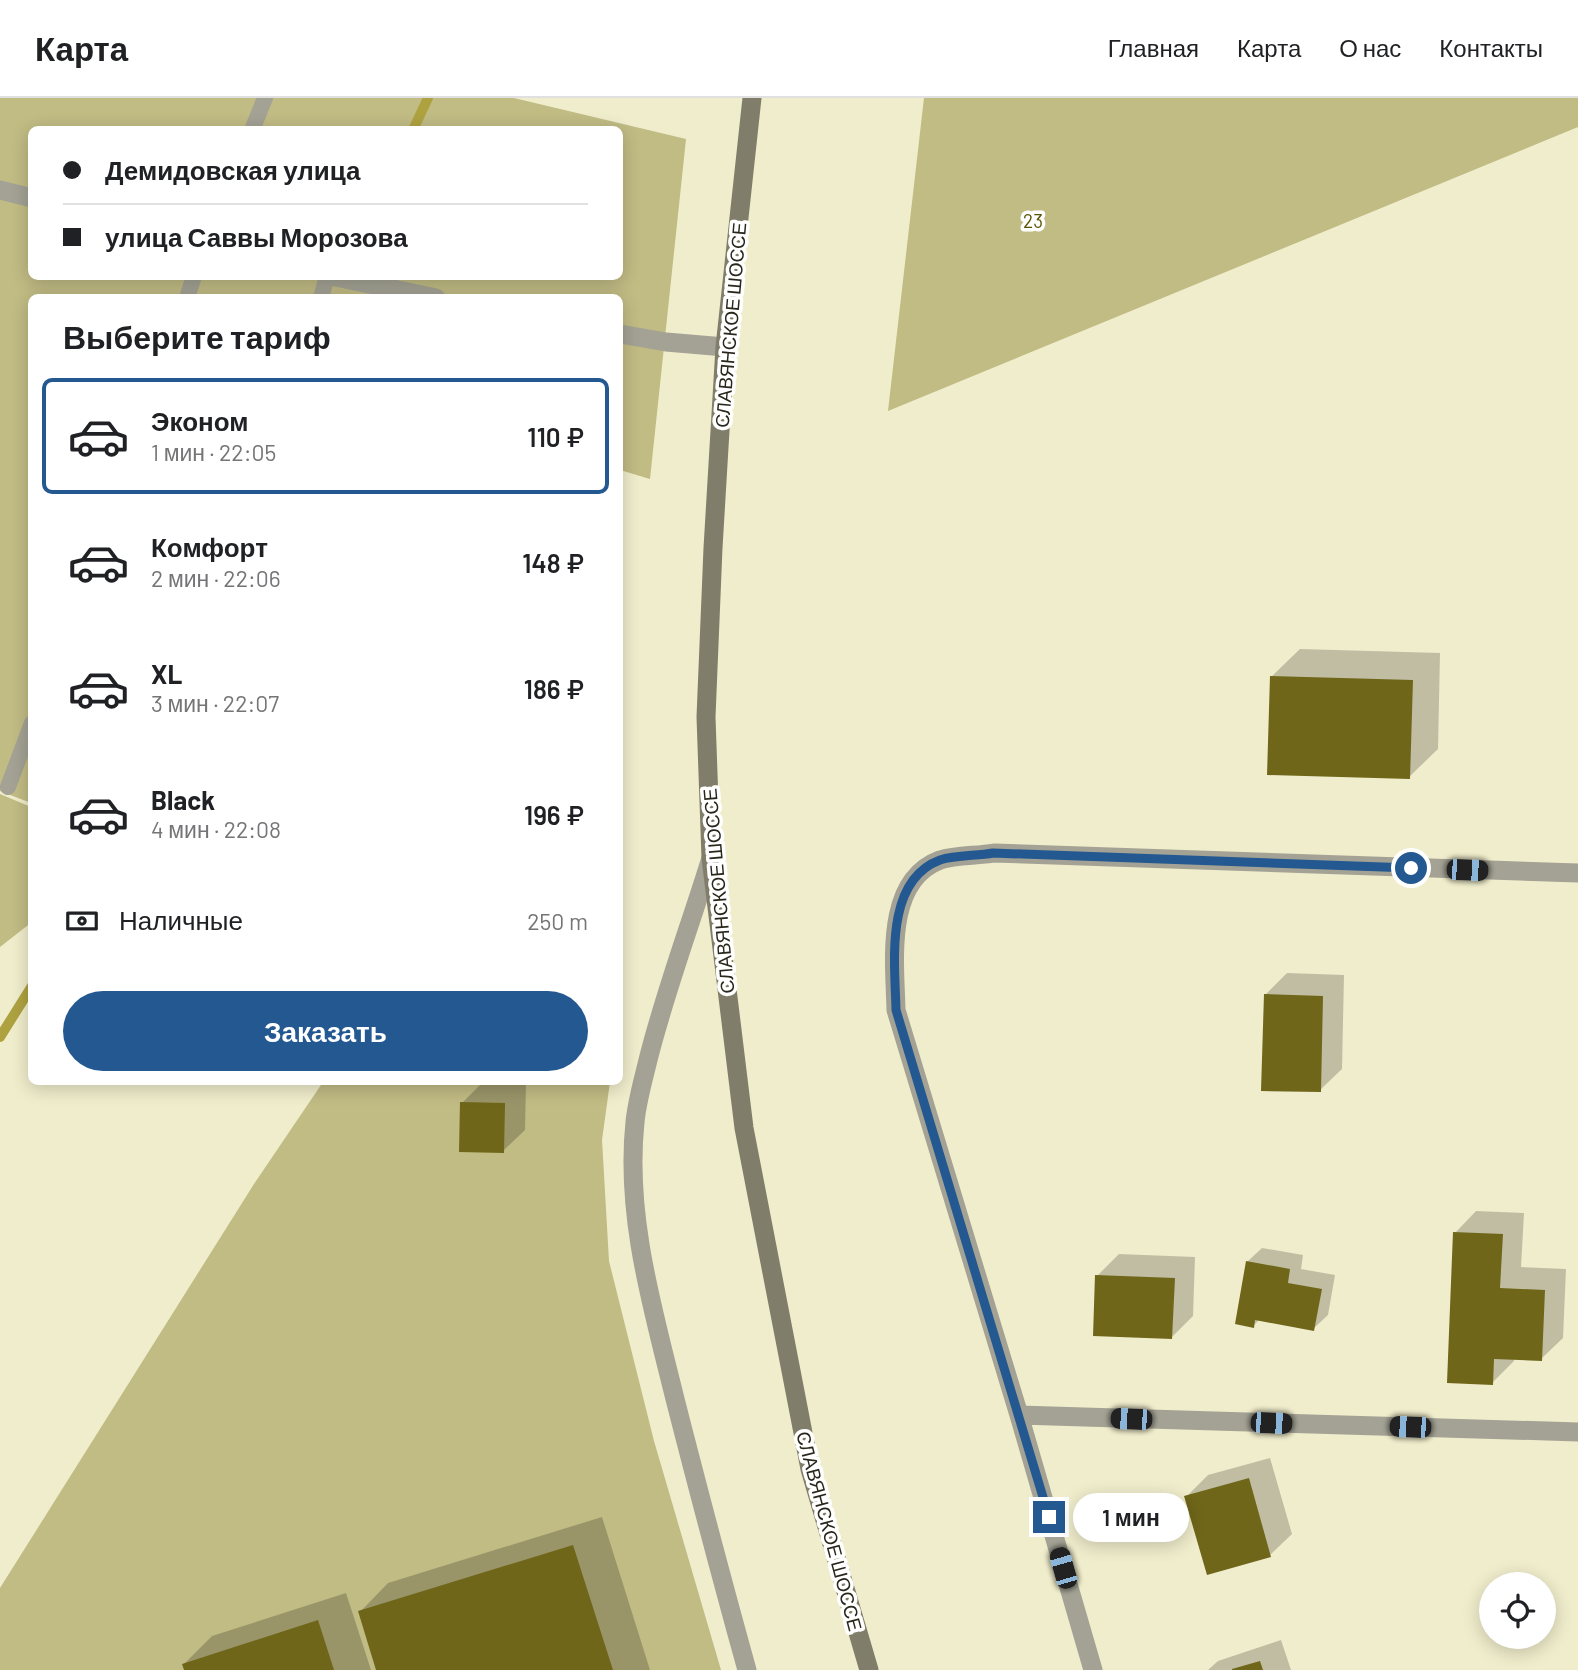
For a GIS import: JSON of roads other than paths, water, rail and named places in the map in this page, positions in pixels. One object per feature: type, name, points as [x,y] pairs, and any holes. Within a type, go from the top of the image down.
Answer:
[{"type":"main road","name":"СЛАВЯНСКОЕ ШОССЕ","points":[[752,98],[725,347],[706,717],[711,858],[744,1128],[767,1251],[810,1469],[869,1670]]},
{"type":"street","points":[[0,190],[28,197]]},
{"type":"street","points":[[348,280],[417,294]]},
{"type":"street","points":[[623,335],[666,342],[725,347]]},
{"type":"street","points":[[1093,1670],[896,1010],[894,943],[903,896],[916,876],[940,860],[993,853],[1578,873]]},
{"type":"street","points":[[711,858],[680,956],[666,990],[642,1086],[633,1143],[633,1190],[643,1264],[659,1332],[715,1556],[747,1670]]},
{"type":"street","points":[[1019,1415],[1578,1432]]},
{"type":"lane","points":[[254,126],[265,98]]},
{"type":"lane","points":[[8,787],[28,734]]},
{"type":"waterway","points":[[415,126],[428,98]]},
{"type":"waterway","points":[[0,1037],[28,992]]},
{"type":"park label","name":"23","points":[[1033,220]]}]
